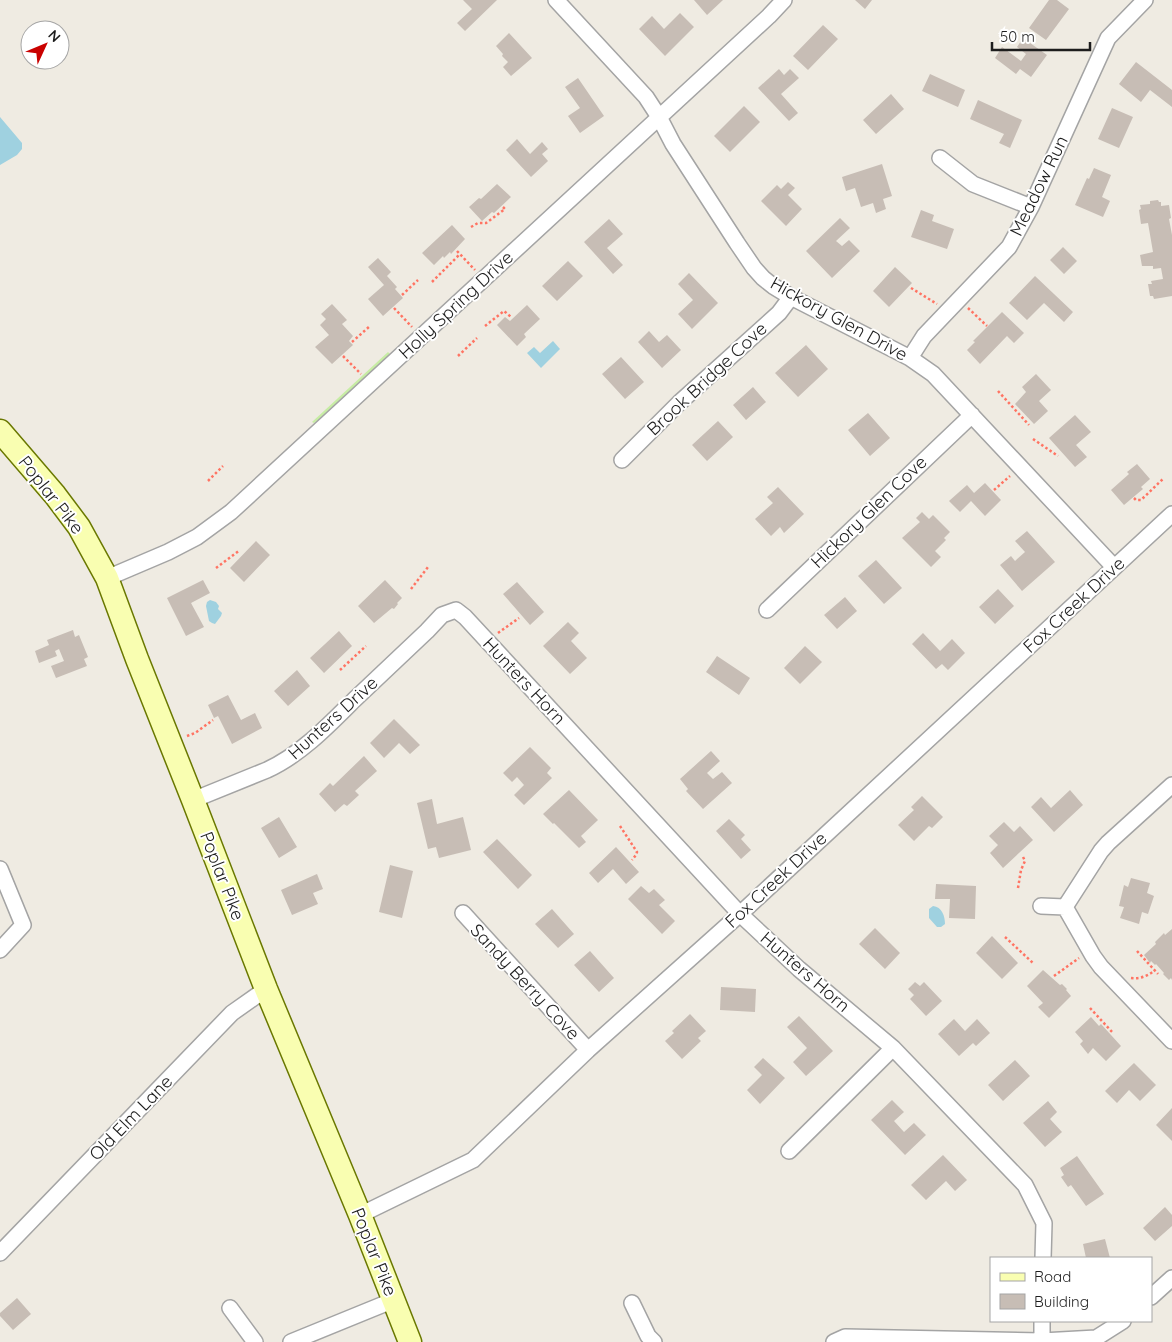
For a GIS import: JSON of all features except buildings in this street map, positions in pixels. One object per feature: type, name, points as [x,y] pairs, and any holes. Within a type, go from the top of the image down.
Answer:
[{"type":"main road","name":"Poplar Pike","points":[[0,431],[79,527],[106,578],[266,989],[360,1215],[410,1342]]},
{"type":"street","name":"Hickory Glen Drive","points":[[556,0],[646,97],[660,117],[673,144],[747,258],[763,278],[791,297],[910,358],[933,374],[1114,568]]},
{"type":"street","name":"Holly Spring Drive","points":[[106,578],[168,552],[197,537],[231,512],[660,117],[784,0]]},
{"type":"street","name":"Meadow Run","points":[[910,358],[929,331],[1009,248],[1031,207],[1108,38],[1145,0]]},
{"type":"street","points":[[940,158],[973,184],[1031,207]]},
{"type":"street","name":"Brook Bridge Cove","points":[[622,460],[679,403],[779,313],[791,297]]},
{"type":"street","name":"Hickory Glen Cove","points":[[767,610],[972,415]]},
{"type":"street","name":"Fox Creek Drive","points":[[360,1215],[473,1160],[588,1050],[740,914],[1172,514]]},
{"type":"street","name":"Hunters Horn","points":[[456,610],[465,617],[740,914],[799,969],[893,1048],[1025,1185],[1044,1223],[1043,1257]]},
{"type":"street","name":"Hunters Drive","points":[[193,800],[278,765],[288,758],[329,724],[442,616],[456,610]]},
{"type":"street","points":[[1065,907],[1101,852],[1172,785]]},
{"type":"street","points":[[0,868],[23,925],[0,950]]},
{"type":"street","points":[[1041,906],[1065,907]]},
{"type":"street","points":[[1065,907],[1093,956],[1172,1042]]},
{"type":"street","name":"Sandy Berry Cove","points":[[463,913],[588,1050]]},
{"type":"street","name":"Old Elm Lane","points":[[0,1253],[232,1013],[266,989]]},
{"type":"street","points":[[789,1151],[893,1048]]},
{"type":"street","points":[[1152,1296],[1172,1278]]},
{"type":"street","points":[[290,1342],[394,1300]]},
{"type":"street","points":[[632,1303],[648,1336],[654,1342]]},
{"type":"street","points":[[230,1308],[255,1342]]},
{"type":"street","points":[[1042,1322],[1042,1341]]},
{"type":"street","points":[[834,1342],[845,1337],[1042,1341],[1096,1338],[1121,1322]]},
{"type":"path","points":[[470,227],[492,220],[505,210],[503,207]]},
{"type":"path","points":[[457,251],[477,273]]},
{"type":"path","points":[[432,282],[460,254]]},
{"type":"path","points":[[402,295],[418,280]]},
{"type":"path","points":[[911,288],[939,305]]},
{"type":"path","points":[[965,305],[987,326]]},
{"type":"path","points":[[394,308],[412,327]]},
{"type":"path","points":[[485,326],[504,310],[511,317]]},
{"type":"path","points":[[352,342],[370,326]]},
{"type":"path","points":[[458,356],[477,338]]},
{"type":"path","points":[[343,356],[361,374]]},
{"type":"path","points":[[998,392],[1029,425]]},
{"type":"path","points":[[1032,439],[1058,456]]},
{"type":"path","points":[[208,481],[223,466]]},
{"type":"path","points":[[994,490],[1013,473]]},
{"type":"path","points":[[1134,498],[1141,500],[1164,478]]},
{"type":"path","points":[[216,568],[240,550]]},
{"type":"path","points":[[412,589],[428,568]]},
{"type":"path","points":[[495,635],[519,618]]},
{"type":"path","points":[[340,670],[366,646]]},
{"type":"path","points":[[187,736],[195,733],[213,720]]},
{"type":"path","points":[[620,826],[637,852],[632,860]]},
{"type":"path","points":[[1018,888],[1025,862],[1022,856]]},
{"type":"path","points":[[1005,937],[1033,963]]},
{"type":"path","points":[[1137,952],[1158,974]]},
{"type":"path","points":[[1054,976],[1082,955]]},
{"type":"path","points":[[1126,976],[1142,978],[1155,970]]},
{"type":"path","points":[[1090,1008],[1113,1033]]},
{"type":"green space","points":[[388,352],[390,354],[318,420],[314,423],[312,422]]},
{"type":"water","points":[[0,117],[22,143],[22,149],[17,155],[0,165]]},
{"type":"water","points":[[553,341],[560,349],[541,368],[527,353],[534,347],[540,353]]},
{"type":"water","points":[[210,600],[216,602],[219,606],[218,609],[222,613],[215,624],[209,621],[206,606]]},
{"type":"water","points":[[933,906],[939,908],[944,915],[945,924],[941,927],[937,927],[929,918],[929,909]]}]
